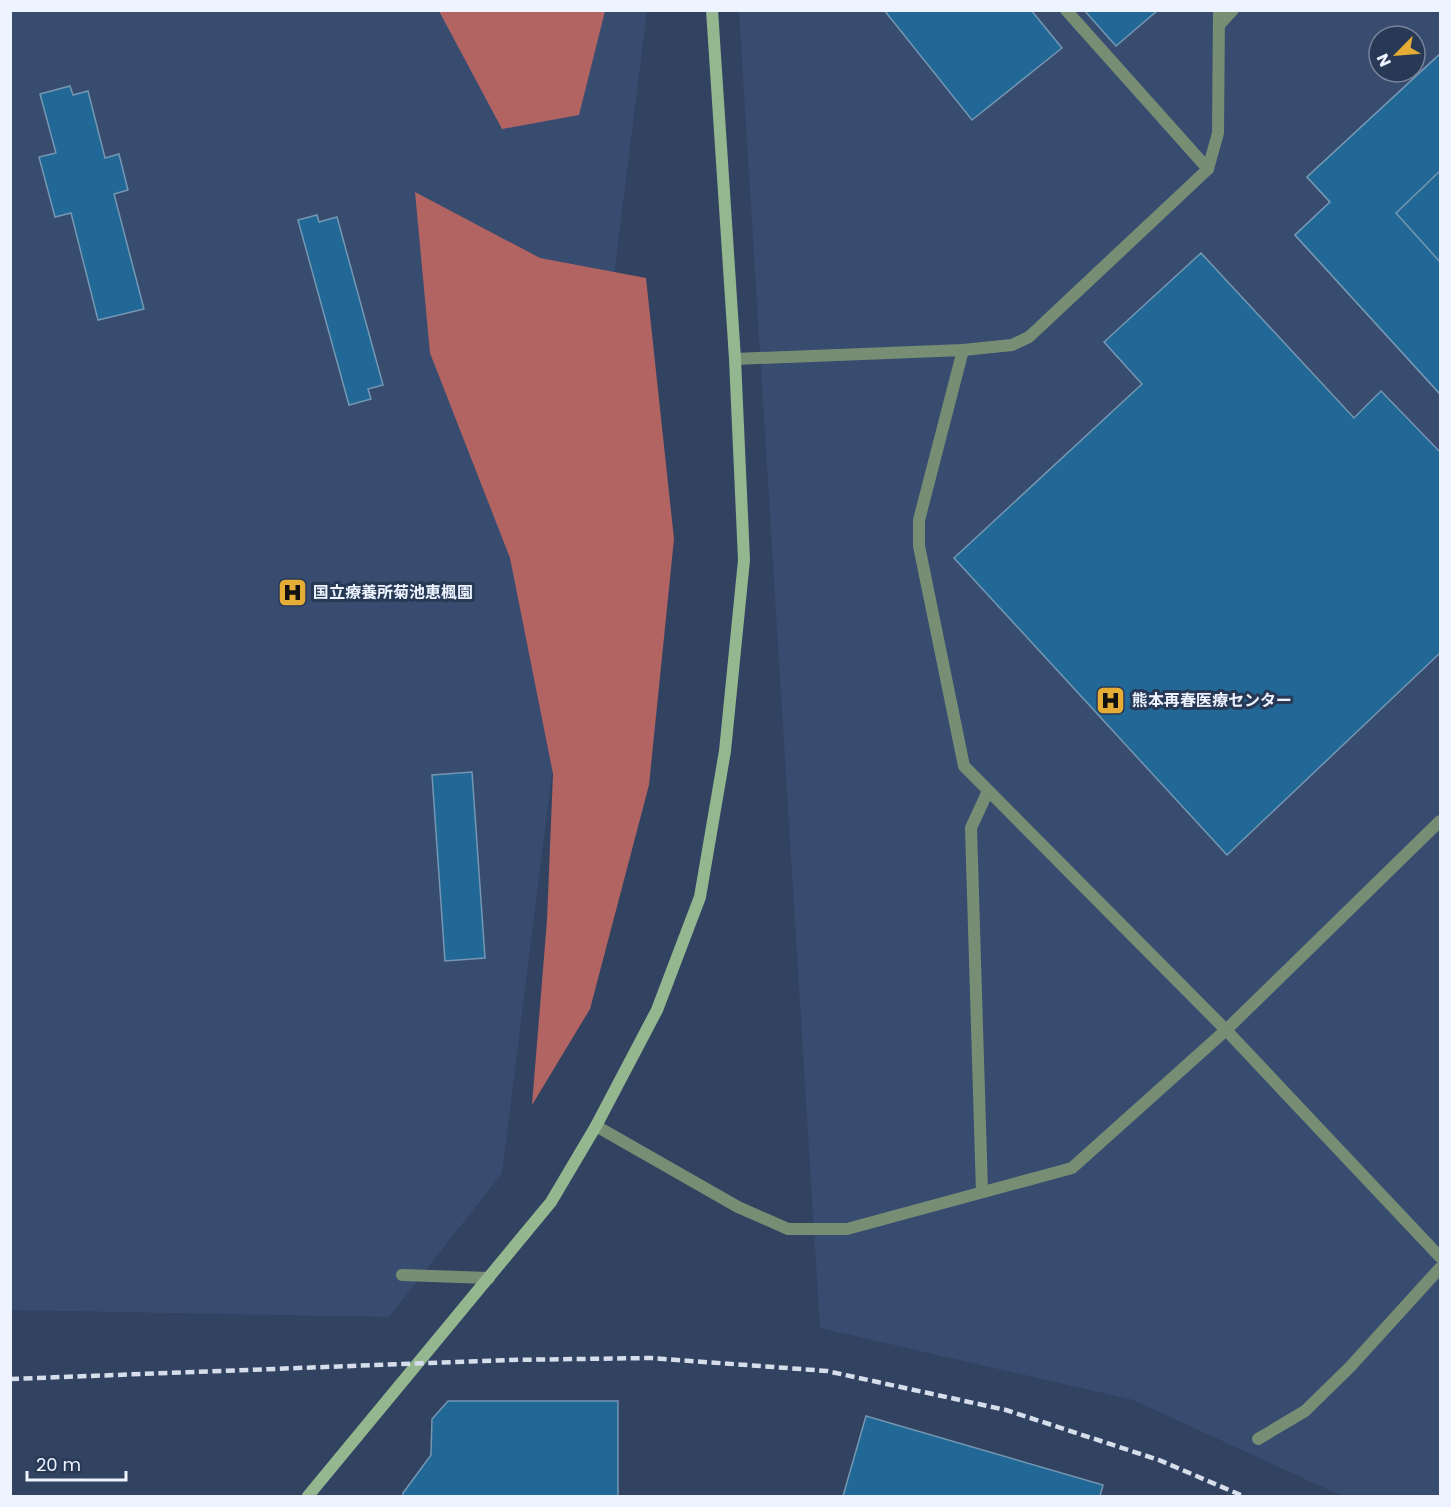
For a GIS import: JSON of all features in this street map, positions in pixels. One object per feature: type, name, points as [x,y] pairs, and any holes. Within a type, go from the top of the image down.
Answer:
[{"type":"street","points":[[308,1497],[551,1202],[596,1125],[657,1010],[700,897],[725,751],[744,560],[735,358],[712,10]]},
{"type":"lane","points":[[1066,10],[1208,169]]},
{"type":"lane","points":[[735,358],[963,350],[1012,345],[1029,337],[1208,169],[1218,133],[1219,10]]},
{"type":"lane","points":[[1219,25],[1233,10]]},
{"type":"lane","points":[[963,350],[919,520],[919,546],[964,766],[1226,1030],[1440,1257]]},
{"type":"lane","points":[[982,1191],[971,828],[988,791]]},
{"type":"lane","points":[[596,1125],[738,1207],[788,1229],[847,1229],[1072,1168],[1226,1030],[1440,821]]},
{"type":"lane","points":[[1258,1439],[1305,1411],[1350,1367],[1440,1268]]},
{"type":"lane","points":[[402,1275],[489,1278]]},
{"type":"shaded area","name":"国立療養所菊池恵楓園","points":[[11,11],[647,11],[502,1173],[389,1317],[11,1310]]},
{"type":"shaded area","points":[[439,11],[605,11],[579,115],[502,129]]},
{"type":"shaded area","name":"熊本再春医療センター","points":[[739,11],[1440,11],[1440,1496],[1342,1496],[1133,1400],[820,1328]]},
{"type":"shaded area","points":[[415,192],[540,258],[646,278],[674,539],[649,785],[590,1009],[532,1105],[547,920],[553,774],[510,558],[430,353]]},
{"type":"building","points":[[884,10],[1031,10],[1062,48],[972,120]]},
{"type":"building","points":[[1084,10],[1158,10],[1116,46]]},
{"type":"building","points":[[1440,54],[1440,171],[1396,213],[1440,262],[1440,394],[1295,235],[1330,202],[1307,177],[1408,84],[1427,84],[1427,66]]},
{"type":"building","points":[[1440,54],[1440,394],[1295,235],[1330,202],[1307,177],[1408,84],[1427,84],[1427,66]]},
{"type":"building","points":[[70,86],[73,95],[88,91],[105,158],[119,154],[128,190],[114,194],[144,309],[98,320],[71,213],[55,217],[39,157],[56,153],[40,94]]},
{"type":"building","points":[[1440,171],[1440,262],[1396,213]]},
{"type":"building","points":[[317,215],[319,222],[337,217],[383,385],[368,389],[371,399],[349,405],[298,220]]},
{"type":"building","points":[[1201,253],[1354,418],[1381,391],[1440,452],[1440,653],[1227,855],[954,558],[1142,384],[1104,342]]},
{"type":"building","points":[[472,772],[485,958],[445,961],[432,775]]},
{"type":"building","points":[[448,1401],[618,1401],[618,1496],[403,1496],[431,1455],[432,1419]]},
{"type":"building","points":[[866,1416],[1103,1485],[1100,1496],[843,1496]]},
{"type":"railway","points":[[10,1379],[508,1360],[651,1358],[827,1371],[1006,1410],[1159,1460],[1243,1496]]},
{"type":"place","name":"国立療養所菊池恵楓園","points":[[292,592]]},
{"type":"place","name":"熊本再春医療センター","points":[[1111,700]]}]
